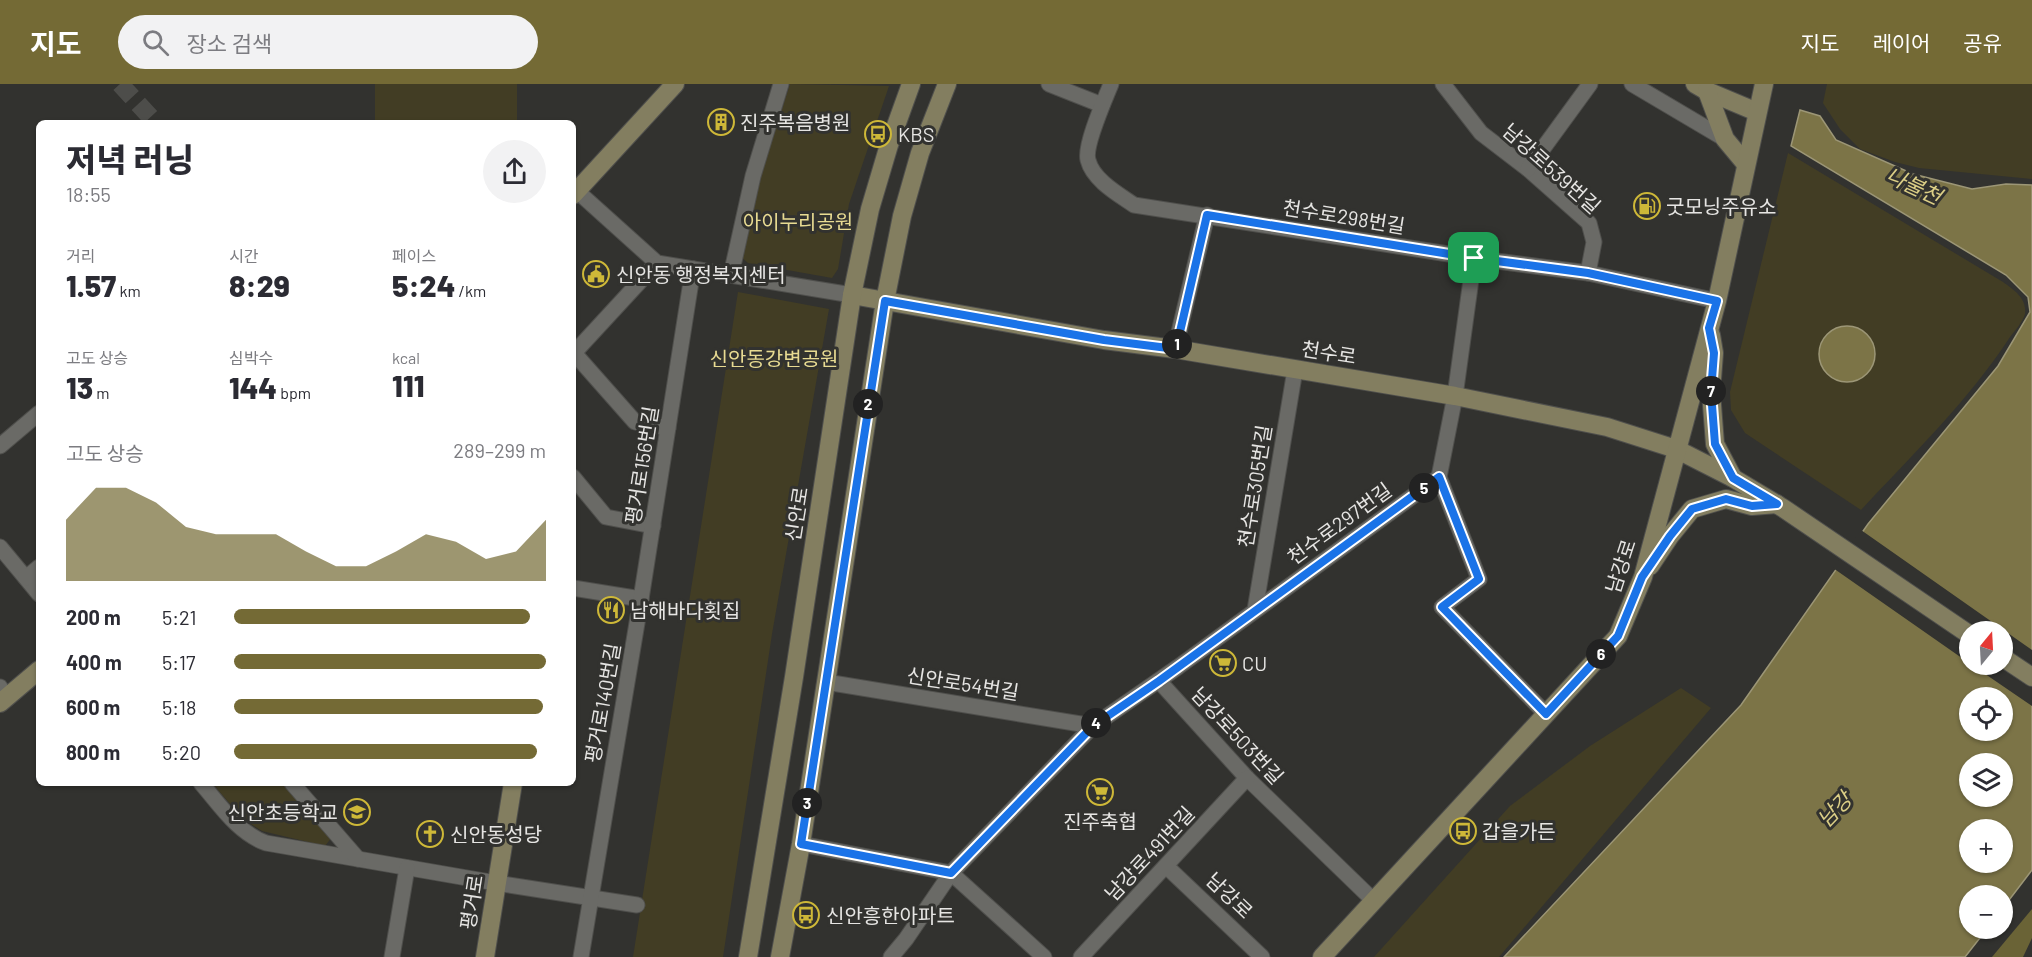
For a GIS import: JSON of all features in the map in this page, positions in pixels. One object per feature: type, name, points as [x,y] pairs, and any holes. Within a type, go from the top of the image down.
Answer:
[{"type":"street","points":[[576,192],[675,84]]},
{"type":"street","points":[[731,275],[753,176],[781,84]]},
{"type":"street","name":"신안로","points":[[748,957],[794,677],[852,295],[870,209],[889,145],[911,84]]},
{"type":"street","points":[[780,957],[801,844],[885,301],[902,216],[920,153],[947,84]]},
{"type":"street","points":[[1049,84],[1102,105]]},
{"type":"street","name":"천수로298번길","points":[[1111,84],[1087,151],[1088,160],[1093,171],[1115,192],[1134,205],[1474,258],[1588,273]]},
{"type":"street","name":"남강로539번길","points":[[1443,84],[1481,133],[1528,169],[1589,224],[1594,242],[1588,273]]},
{"type":"street","points":[[1528,169],[1590,84]]},
{"type":"street","points":[[1632,84],[1725,139]]},
{"type":"street","name":"남강로","points":[[1322,957],[1618,636],[1642,577],[1717,301],[1762,85]]},
{"type":"street","points":[[1701,88],[1725,139],[1745,163]]},
{"type":"street","points":[[1701,88],[1757,112]]},
{"type":"street","points":[[576,194],[657,263],[852,295]]},
{"type":"street","points":[[1176,349],[1207,215]]},
{"type":"street","points":[[1474,258],[1455,396],[1439,477],[1479,579],[1442,607],[1546,714]]},
{"type":"street","points":[[576,351],[657,263]]},
{"type":"street","name":"평거로156번길","points":[[642,599],[693,269]]},
{"type":"street","points":[[1588,273],[1717,301]]},
{"type":"street","name":"천수로","points":[[852,295],[1104,340],[1176,349],[1455,396],[1607,427],[1676,449],[1733,478],[1780,506],[1959,628]]},
{"type":"street","points":[[1709,328],[1714,353],[1711,392],[1715,444],[1733,478]]},
{"type":"street","points":[[576,355],[635,422],[668,428]]},
{"type":"street","name":"천수로305번길","points":[[1255,610],[1295,370]]},
{"type":"street","points":[[0,446],[36,416]]},
{"type":"street","name":"천수로297번길","points":[[1255,610],[1439,477]]},
{"type":"street","points":[[576,481],[606,517],[653,526]]},
{"type":"street","points":[[1642,577],[1692,509],[1726,499],[1752,506],[1780,506]]},
{"type":"street","points":[[0,547],[36,590]]},
{"type":"street","points":[[26,578],[36,570]]},
{"type":"street","points":[[576,588],[642,599]]},
{"type":"street","name":"평거로140번길","points":[[581,957],[642,599]]},
{"type":"street","name":"남강로503번길","points":[[1255,610],[1159,681],[1247,778],[1374,901]]},
{"type":"street","points":[[2013,664],[2032,677]]},
{"type":"street","points":[[2,696],[36,672]]},
{"type":"street","points":[[891,957],[951,873],[1093,726],[1159,681]]},
{"type":"street","name":"신안로54번길","points":[[826,682],[1093,726]]},
{"type":"street","name":"남강로491번길","points":[[1081,957],[1247,778]]},
{"type":"street","points":[[204,786],[242,830],[266,843],[638,905]]},
{"type":"street","points":[[295,786],[358,859]]},
{"type":"street","name":"평거로","points":[[485,957],[512,786]]},
{"type":"street","points":[[801,844],[951,873],[1044,957]]},
{"type":"street","name":"남강로","points":[[1166,866],[1262,957]]},
{"type":"street","points":[[392,957],[407,868]]},
{"type":"green space","points":[[375,84],[517,84],[517,120],[375,120]]},
{"type":"green space","name":"아이누리공원","points":[[790,84],[889,86],[849,204],[838,269],[832,278],[748,263],[740,256],[763,169]]},
{"type":"green space","points":[[1827,84],[2032,84],[2032,179],[1919,168],[1860,149],[1840,129],[1823,103]]},
{"type":"green space","points":[[1788,153],[2003,282],[2019,295],[2024,303],[2025,314],[2021,323],[1977,383],[1861,510],[1745,433],[1731,410],[1730,392]]},
{"type":"green space","name":"신안동강변공원","points":[[738,292],[829,309],[772,634],[723,957],[633,957]]},
{"type":"green space","points":[[1681,688],[1711,708],[1499,957],[1374,957],[1510,806],[1590,746]]},
{"type":"green space","points":[[215,786],[289,786],[332,837],[325,846],[262,831],[243,819]]},
{"type":"shaded area","points":[[2032,909],[2032,938],[2023,957],[1992,957],[2007,939],[2013,939],[2013,932]]},
{"type":"water","points":[[1800,110],[1820,116],[1836,140],[1913,174],[1972,189],[2006,184],[2032,185],[2032,870],[2013,895],[2013,885],[1959,885],[1959,939],[1979,939],[1965,957],[1504,957],[1741,705],[1868,524],[1998,366],[2030,312],[2028,297],[2006,275],[1791,146]]},
{"type":"water","points":[[1847,326],[1867,334],[1875,354],[1867,374],[1847,382],[1827,374],[1819,354],[1827,334]]},
{"type":"pier","points":[[1861,530],[1991,621],[1959,621],[1959,656],[1833,568]]},
{"type":"pier","points":[[2013,637],[2032,650],[2032,706],[2013,693],[2013,687],[2004,687],[1987,675],[2013,675]]},
{"type":"tunnel","points":[[120,84],[153,120]]},
{"type":"place","name":"진주복음병원","points":[[721,122]]},
{"type":"place","name":"KBS","points":[[878,134]]},
{"type":"place","name":"굿모닝주유소","points":[[1647,206]]},
{"type":"place","name":"신안동 행정복지센터","points":[[596,274]]},
{"type":"place","name":"남해바다횟집","points":[[611,610]]},
{"type":"place","name":"CU","points":[[1223,663]]},
{"type":"place","name":"진주축협","points":[[1100,792]]},
{"type":"place","name":"신안초등학교","points":[[357,812]]},
{"type":"place","name":"갑을가든","points":[[1463,831]]},
{"type":"place","name":"신안동성당","points":[[430,834]]},
{"type":"place","name":"신안흥한아파트","points":[[806,915]]},
{"type":"route","points":[[1207,215],[1474,258],[1588,273],[1717,301],[1709,328],[1714,353],[1711,392],[1715,444],[1733,478],[1777,504],[1752,506],[1726,499],[1692,509],[1642,577],[1618,636],[1546,714],[1442,607],[1479,579],[1439,477],[1159,681],[1093,726],[951,873],[801,844],[885,301],[1104,340],[1176,349],[1207,215]]},
{"type":"water label","name":"나불천","points":[[1914,185]]},
{"type":"water label","name":"남강","points":[[1834,809]]}]
